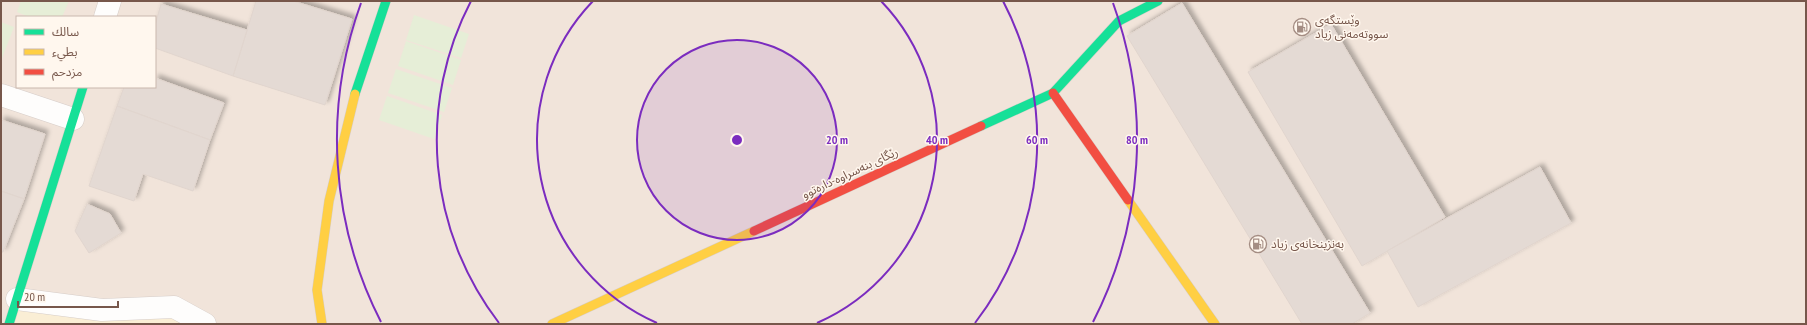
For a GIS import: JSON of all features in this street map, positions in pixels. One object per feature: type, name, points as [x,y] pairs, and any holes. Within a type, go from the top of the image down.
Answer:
[{"type":"street","points":[[105,16],[110,1]]},
{"type":"street","points":[[322,324],[317,290],[329,201],[351,104],[386,1]]},
{"type":"street","name":"رێگای بنەسراوە-دارەتوو","points":[[552,324],[1053,92],[1119,21],[1158,1]]},
{"type":"street","points":[[9,324],[83,88]]},
{"type":"street","points":[[1053,92],[1215,324]]},
{"type":"street","points":[[1,95],[73,119]]},
{"type":"street","points":[[17,299],[102,310],[174,307],[205,324]]},
{"type":"shaded area","points":[[1,1],[1806,1],[1806,324],[1,324]]},
{"type":"green space","points":[[21,1],[69,1],[62,16],[27,16],[17,12]]},
{"type":"green space","points":[[414,15],[469,34],[461,58],[406,40]]},
{"type":"green space","points":[[1,22],[14,27],[1,61]]},
{"type":"green space","points":[[406,41],[461,60],[453,85],[398,66]]},
{"type":"green space","points":[[396,69],[452,88],[444,112],[388,93]]},
{"type":"green space","points":[[387,96],[442,115],[434,139],[379,120]]},
{"type":"sand","points":[[17,299],[174,307],[205,324],[9,324]]},
{"type":"building","points":[[256,1],[293,1],[352,19],[325,105],[233,76]]},
{"type":"building","points":[[1182,3],[1370,313],[1352,324],[1302,324],[1127,36]]},
{"type":"building","points":[[161,4],[247,30],[233,76],[156,48],[156,22]]},
{"type":"building","points":[[1331,24],[1445,217],[1362,266],[1248,72]]},
{"type":"building","points":[[156,78],[224,103],[210,140],[117,106],[124,88],[156,88]]},
{"type":"building","points":[[117,106],[210,140],[193,191],[143,174],[134,201],[89,186]]},
{"type":"building","points":[[1,120],[45,134],[24,199],[1,191]]},
{"type":"building","points":[[1540,167],[1571,223],[1418,307],[1387,251]]},
{"type":"building","points":[[1,191],[24,199],[3,252],[1,252]]},
{"type":"building","points":[[87,204],[110,214],[121,233],[89,253],[75,231]]},
{"type":"traffic: fast","points":[[355,94],[386,1]]},
{"type":"traffic: fast","points":[[981,126],[1053,93],[1119,21],[1158,1]]},
{"type":"traffic: fast","points":[[9,324],[83,88]]},
{"type":"traffic: slow","points":[[322,324],[317,290],[329,201],[355,94]]},
{"type":"traffic: slow","points":[[1128,200],[1215,324]]},
{"type":"traffic: slow","points":[[552,324],[754,231]]},
{"type":"traffic: jam","points":[[1053,93],[1128,200]]},
{"type":"traffic: jam","points":[[754,231],[981,126]]},
{"type":"place","name":"وێستگەی سووتەمەنی زیاد","points":[[1302,27]]},
{"type":"place","name":"بەنزینخانەی زیاد","points":[[1258,244]]}]
